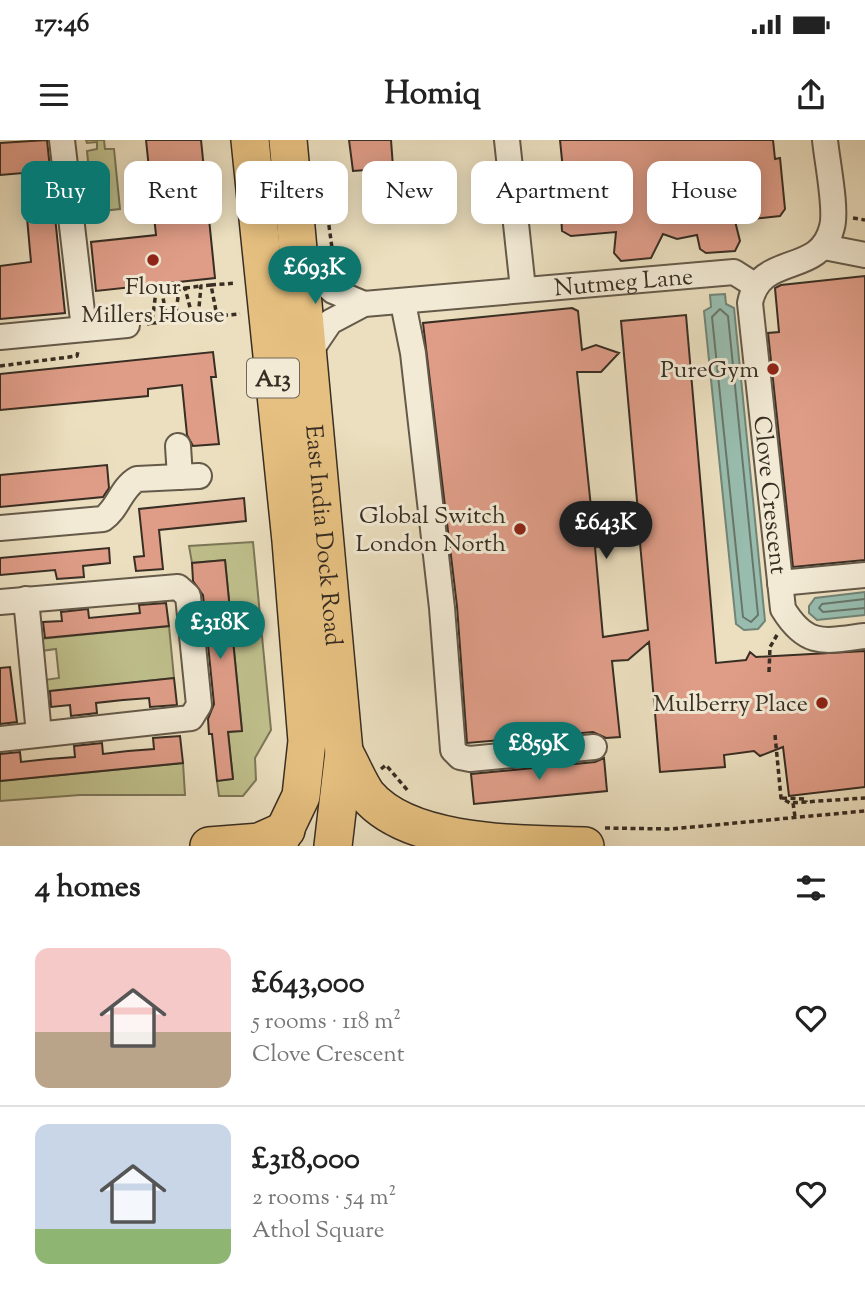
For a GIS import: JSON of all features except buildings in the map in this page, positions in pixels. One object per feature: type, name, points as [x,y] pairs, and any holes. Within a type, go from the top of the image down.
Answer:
[{"type":"highway","name":"East India Dock Road","points":[[250,140],[292,554],[307,741],[302,796],[282,838]]},
{"type":"highway","name":"East India Dock Road","points":[[288,140],[344,752],[333,846]]},
{"type":"highway","points":[[344,752],[367,794],[377,806],[419,832],[472,843],[593,837]]},
{"type":"highway","points":[[209,846],[282,838]]},
{"type":"street","points":[[62,140],[84,329]]},
{"type":"street","points":[[507,140],[523,289]]},
{"type":"street","points":[[756,286],[782,266],[806,260],[824,247],[834,220],[825,140]]},
{"type":"street","points":[[824,247],[865,255]]},
{"type":"street","name":"Nutmeg Lane","points":[[298,260],[332,291],[364,304],[403,303],[523,289],[734,272],[756,286]]},
{"type":"street","name":"Clove Crescent","points":[[756,286],[750,303],[783,609],[795,629],[813,639],[826,641],[865,636]]},
{"type":"street","points":[[403,303],[413,353],[442,608],[453,750],[460,757],[470,759],[594,747]]},
{"type":"street","name":"Nutmeg Lane","points":[[307,357],[330,322],[364,304]]},
{"type":"street","points":[[0,338],[84,329],[137,319]]},
{"type":"street","points":[[0,528],[103,519],[113,512],[130,483],[137,479],[189,476],[177,446]]},
{"type":"street","points":[[780,583],[865,575]]},
{"type":"street","points":[[0,602],[178,587],[188,596],[199,705],[191,718],[0,739]]},
{"type":"street","points":[[26,599],[38,734]]},
{"type":"path","points":[[329,224],[336,275]]},
{"type":"path","points":[[152,323],[156,291],[242,282]]},
{"type":"path","points":[[211,285],[218,316]]},
{"type":"path","points":[[196,318],[201,286]]},
{"type":"path","points":[[185,288],[196,318]]},
{"type":"path","points":[[175,321],[178,289]]},
{"type":"path","points":[[162,290],[167,322]]},
{"type":"path","points":[[137,319],[155,301]]},
{"type":"path","points":[[137,319],[152,323],[245,313]]},
{"type":"path","points":[[775,735],[781,798]]},
{"type":"path","points":[[379,770],[386,765],[410,793]]},
{"type":"path","points":[[781,798],[806,799],[806,802]]},
{"type":"path","points":[[781,798],[793,803],[865,798]]},
{"type":"path","points":[[793,803],[795,817]]},
{"type":"path","points":[[593,837],[865,811]]},
{"type":"green space","points":[[86,140],[104,140],[105,149],[114,149],[120,209],[110,210],[110,161],[88,161],[87,151],[97,149],[97,142],[87,143]]},
{"type":"green space","points":[[253,542],[271,730],[255,758],[256,780],[243,796],[219,796],[217,781],[233,779],[228,732],[242,730],[225,560],[192,563],[189,546]]},
{"type":"green space","points":[[169,626],[174,678],[45,692],[44,680],[59,678],[56,649],[41,651],[40,639]]},
{"type":"green space","points":[[183,763],[185,795],[80,795],[0,801],[0,781]]},
{"type":"water","points":[[725,294],[726,304],[734,308],[765,621],[758,629],[744,630],[736,624],[704,311],[711,307],[710,295]]},
{"type":"water","points":[[865,592],[865,615],[817,620],[809,613],[809,606],[815,598]]},
{"type":"place","name":"Flour Millers House","points":[[153,260]]},
{"type":"place","name":"PureGym","points":[[773,369]]},
{"type":"place","name":"Global Switch London North","points":[[520,529]]},
{"type":"place","name":"Mulberry Place","points":[[822,703]]}]
